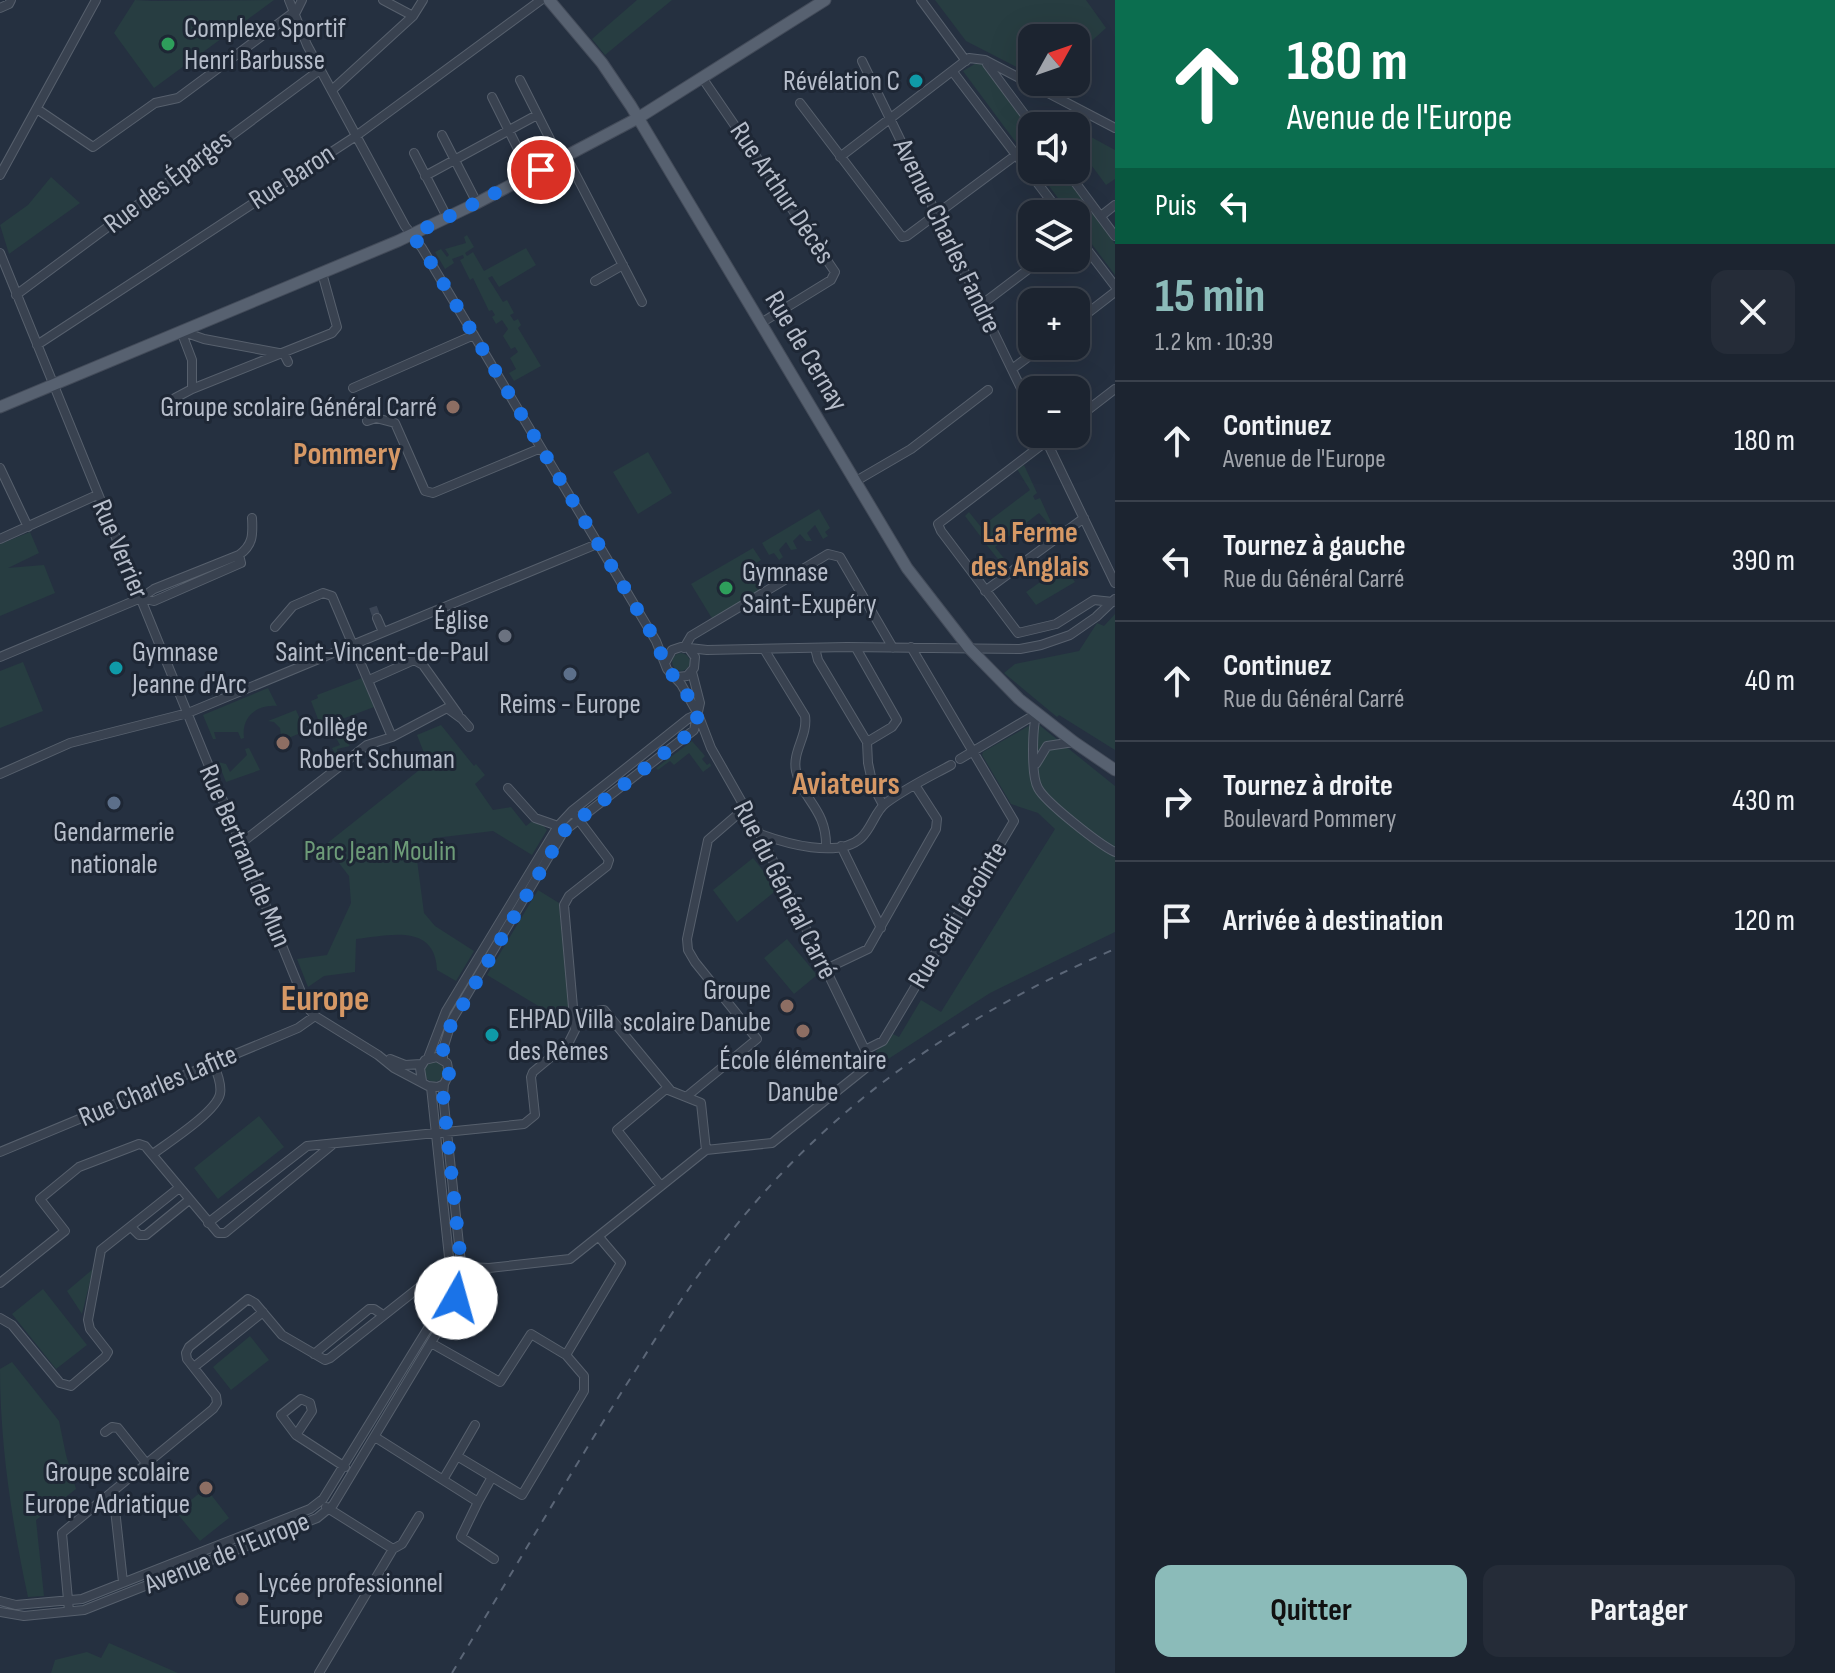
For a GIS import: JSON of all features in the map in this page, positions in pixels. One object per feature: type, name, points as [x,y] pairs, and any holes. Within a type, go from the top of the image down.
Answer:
[{"type":"main road","points":[[0,407],[412,235],[477,203],[638,118],[825,0]]},
{"type":"main road","name":"Rue de Cernay","points":[[550,1],[602,63],[638,118],[907,568],[969,648],[1037,714],[1115,770]]},
{"type":"street","points":[[1,5],[11,0]]},
{"type":"street","points":[[0,175],[96,0]]},
{"type":"street","points":[[289,0],[321,69],[403,223],[474,335],[656,641],[669,672],[677,677],[692,672],[695,660],[707,650]]},
{"type":"street","points":[[37,109],[93,147],[155,103],[178,98],[294,13],[302,0]]},
{"type":"street","points":[[383,0],[413,16]]},
{"type":"street","points":[[332,90],[413,16],[423,0]]},
{"type":"street","points":[[921,0],[967,59]]},
{"type":"street","name":"Rue Baron","points":[[37,345],[356,136],[550,1]]},
{"type":"street","points":[[840,157],[967,59],[985,60],[1115,128]]},
{"type":"street","points":[[985,60],[1023,112]]},
{"type":"street","name":"Avenue Charles Fandre","points":[[862,61],[1018,382]]},
{"type":"street","name":"Rue des Éparges","points":[[16,295],[321,69]]},
{"type":"street","points":[[953,72],[1050,200]]},
{"type":"street","name":"Rue Arthur Décès","points":[[703,79],[835,272],[831,280],[761,323]]},
{"type":"street","points":[[520,80],[642,302]]},
{"type":"street","points":[[492,97],[531,175]]},
{"type":"street","points":[[800,103],[898,235],[907,236],[1016,155]]},
{"type":"street","points":[[425,176],[537,115]]},
{"type":"street","points":[[442,135],[477,203]]},
{"type":"street","points":[[414,153],[447,217]]},
{"type":"street","points":[[1077,184],[1115,236]]},
{"type":"street","points":[[1101,216],[1115,205]]},
{"type":"street","name":"Rue Verrier","points":[[0,253],[188,713]]},
{"type":"street","points":[[1090,253],[1115,286]]},
{"type":"street","points":[[595,281],[623,265]]},
{"type":"street","points":[[981,305],[1025,272]]},
{"type":"street","points":[[173,407],[175,398],[192,389],[286,358],[332,333],[337,327],[322,273]]},
{"type":"street","points":[[1090,311],[1115,292]]},
{"type":"street","points":[[181,331],[286,358]]},
{"type":"street","points":[[181,331],[192,360],[192,389]]},
{"type":"street","points":[[353,388],[474,335]]},
{"type":"street","points":[[1012,369],[1024,360]]},
{"type":"street","points":[[1090,408],[1115,389]]},
{"type":"street","points":[[856,481],[911,449],[988,390]]},
{"type":"street","points":[[367,421],[376,418],[395,423],[425,491],[433,493],[541,448]]},
{"type":"street","points":[[1032,448],[943,519],[938,524],[941,531],[1018,633],[1056,624],[1094,600],[1114,601]]},
{"type":"street","points":[[1050,448],[1115,583]]},
{"type":"street","points":[[0,468],[28,527]]},
{"type":"street","points":[[0,539],[97,495]]},
{"type":"street","points":[[0,657],[239,555],[249,548],[253,535],[252,518]]},
{"type":"street","points":[[985,591],[1084,518]]},
{"type":"street","points":[[0,774],[70,743],[188,713],[597,544]]},
{"type":"street","points":[[687,649],[691,636],[828,554],[840,557],[893,648]]},
{"type":"street","points":[[275,627],[293,606],[323,593],[332,596],[392,737]]},
{"type":"street","points":[[656,641],[672,650],[911,647],[1008,650],[1050,642],[1079,630],[1114,601]]},
{"type":"street","points":[[377,618],[383,632]]},
{"type":"street","name":"Rue Sadi Lecointe","points":[[865,1050],[883,1041],[1013,824],[1013,818],[911,647]]},
{"type":"street","points":[[815,648],[818,660],[867,742],[873,786],[883,805]]},
{"type":"street","points":[[856,648],[897,720],[892,727],[867,742]]},
{"type":"street","points":[[687,649],[695,660]]},
{"type":"street","points":[[764,649],[805,716],[806,727],[795,757],[796,775],[822,818],[826,847]]},
{"type":"street","points":[[665,662],[672,650]]},
{"type":"street","points":[[369,680],[414,660],[423,665],[469,727]]},
{"type":"street","name":"Rue du Général Carré","points":[[692,672],[700,703],[698,714]]},
{"type":"street","name":"Rue du Général Carré","points":[[677,677],[698,714],[711,748],[760,834],[826,969],[865,1050],[867,1067],[772,1143],[706,1150]]},
{"type":"street","points":[[240,844],[367,745],[392,737],[447,708],[462,719]]},
{"type":"street","name":"Rue Bertrand de Mun","points":[[188,713],[307,1007],[315,1016]]},
{"type":"street","points":[[315,1016],[394,1068],[427,1084],[444,1084],[449,1071],[443,1059],[443,1049],[452,1020],[558,826],[572,811],[698,714]]},
{"type":"street","points":[[427,1084],[419,1073],[446,1011],[564,831],[694,730],[698,714]]},
{"type":"street","points":[[960,759],[1037,714]]},
{"type":"street","points":[[1037,714],[1032,767],[1038,789],[1049,802],[1115,852]]},
{"type":"street","points":[[1034,777],[1038,757],[1047,746],[1074,742]]},
{"type":"street","points":[[760,834],[791,845],[851,845],[863,836],[883,805],[951,765]]},
{"type":"street","points":[[826,969],[868,949],[936,829],[937,819],[915,785]]},
{"type":"street","points":[[508,788],[535,818],[558,826]]},
{"type":"street","points":[[686,1097],[757,1039],[695,962],[688,950],[687,939],[708,840],[745,808]]},
{"type":"street","points":[[208,1223],[307,1146],[530,1121],[535,1115],[533,1072],[569,1042],[575,1030],[564,905],[569,896],[607,866],[609,860],[572,811]]},
{"type":"street","points":[[841,846],[881,928]]},
{"type":"street","points":[[69,1611],[62,1533],[213,1409],[217,1403],[216,1396],[187,1359],[186,1353],[189,1347],[248,1299],[282,1335],[325,1360],[429,1279],[461,1263],[468,1267],[489,1268],[570,1259],[706,1150],[701,1103],[669,1089],[604,1010],[575,1014]]},
{"type":"street","name":"Rue Charles Lafite","points":[[0,1152],[298,1028],[315,1016]]},
{"type":"street","points":[[378,1055],[405,1065],[443,1059]]},
{"type":"street","points":[[153,1154],[215,1104],[220,1091],[213,1063]]},
{"type":"street","name":"Avenue de l'Europe","points":[[0,1612],[24,1616],[84,1610],[317,1518],[329,1510],[447,1316],[459,1285],[461,1263],[441,1132],[427,1084]]},
{"type":"street","name":"Avenue de l'Europe","points":[[0,1601],[16,1605],[82,1599],[296,1515],[321,1501],[345,1467],[441,1307],[449,1268],[441,1132],[444,1084]]},
{"type":"street","points":[[661,1186],[617,1130],[669,1089]]},
{"type":"street","points":[[0,1283],[65,1231],[40,1199],[79,1167],[139,1144],[145,1146],[208,1223],[218,1233],[225,1233],[333,1144]]},
{"type":"street","points":[[0,1318],[12,1325],[60,1383],[71,1386],[108,1352],[90,1329],[88,1320],[101,1250],[179,1188]]},
{"type":"street","points":[[131,1227],[139,1235],[146,1235],[189,1200]]},
{"type":"street","points":[[566,1355],[620,1269],[621,1263],[599,1237]]},
{"type":"street","points":[[447,1316],[472,1279],[489,1268]]},
{"type":"street","points":[[314,1354],[369,1309],[383,1315]]},
{"type":"street","points":[[194,1367],[263,1312]]},
{"type":"street","points":[[431,1343],[500,1382],[531,1334],[566,1355],[584,1376],[584,1391],[522,1495],[457,1456]]},
{"type":"street","points":[[444,1478],[475,1425]]},
{"type":"street","points":[[105,1432],[112,1427],[118,1428],[146,1463]]},
{"type":"street","points":[[296,1435],[345,1467]]},
{"type":"street","points":[[375,1437],[478,1502]]},
{"type":"street","points":[[492,1477],[461,1537],[494,1559]]},
{"type":"street","points":[[113,1491],[123,1582]]},
{"type":"street","points":[[321,1501],[329,1510],[393,1549]]},
{"type":"street","points":[[319,1673],[393,1549],[402,1544],[419,1516]]},
{"type":"green space","name":"Complexe Sportif Henri Barbusse","points":[[135,0],[274,0],[154,88],[114,33]]},
{"type":"green space","points":[[637,0],[672,0],[605,55],[592,39]]},
{"type":"green space","points":[[935,0],[1086,0],[1106,28],[1090,42],[1090,24],[1018,24],[1018,68],[966,41]]},
{"type":"green space","points":[[978,62],[982,63],[1018,112],[1018,145],[963,71]]},
{"type":"green space","points":[[1090,138],[1115,150],[1115,179],[1106,185],[1090,163]]},
{"type":"green space","points":[[51,177],[80,203],[9,254],[0,225],[28,205]]},
{"type":"green space","points":[[1048,184],[1071,184],[1083,200],[1060,200]]},
{"type":"green space","points":[[1090,210],[1115,244],[1115,275],[1090,242]]},
{"type":"green space","points":[[467,235],[474,247],[465,253],[467,256],[473,252],[484,271],[526,248],[536,265],[499,287],[492,276],[488,278],[503,302],[507,300],[514,313],[510,315],[514,321],[518,319],[521,325],[518,328],[541,366],[514,381],[509,373],[516,369],[510,358],[518,352],[515,347],[511,349],[503,336],[508,329],[502,320],[496,324],[492,317],[495,315],[492,310],[489,311],[473,278],[470,280],[460,260],[464,258],[463,255],[452,259],[454,263],[445,269],[435,252],[441,249],[447,257],[449,255],[445,249],[466,243],[464,237]]},
{"type":"green space","points":[[648,452],[672,493],[638,514],[613,472]]},
{"type":"green space","points":[[1024,465],[1037,493],[1033,496],[1035,500],[1040,498],[1055,531],[1039,513],[995,547],[1006,561],[1002,564],[985,543],[989,539],[985,534],[981,537],[965,516],[969,512],[981,527],[1030,490],[1017,469]]},
{"type":"green space","points":[[819,509],[830,528],[825,532],[828,536],[823,539],[815,525],[807,533],[812,541],[806,541],[800,534],[793,541],[797,549],[791,550],[786,542],[779,550],[783,557],[779,560],[774,553],[769,555],[762,543]]},
{"type":"green space","points":[[30,532],[39,553],[8,568],[44,565],[55,593],[0,616],[0,544]]},
{"type":"green space","name":"Gymnase Saint-Exupéry","points":[[753,548],[761,560],[756,563],[761,571],[757,574],[753,568],[748,571],[760,591],[713,620],[691,584]]},
{"type":"green space","points":[[1063,566],[1075,582],[1036,605],[1026,592]]},
{"type":"green space","points":[[1115,614],[1115,750],[1059,715],[1057,717],[1004,673],[1015,664],[1079,651],[1097,623],[1104,626]]},
{"type":"green space","points":[[681,653],[690,662],[681,671],[672,662]]},
{"type":"green space","points":[[23,662],[43,711],[0,728],[0,671]]},
{"type":"green space","points":[[362,678],[374,707],[321,727],[311,701],[318,698],[317,695]]},
{"type":"green space","points":[[268,688],[277,706],[263,707],[252,713],[245,724],[244,738],[241,739],[238,732],[214,732],[216,739],[213,739],[203,715]]},
{"type":"green space","points":[[296,710],[305,731],[277,743],[281,737],[280,728],[268,721]]},
{"type":"green space","points":[[342,723],[344,739],[350,746],[337,749],[338,753],[315,763],[314,760],[334,752],[332,748],[340,745],[330,727]]},
{"type":"green space","points":[[1032,724],[1038,724],[1115,786],[1115,932],[990,993],[879,1065],[875,1052],[893,1034],[899,1037],[921,1000],[941,1012],[1055,829],[1038,813],[1011,804],[982,755]]},
{"type":"green space","name":"Parc Jean Moulin","points":[[441,725],[485,775],[475,784],[493,810],[511,807],[526,826],[531,822],[542,824],[547,830],[532,855],[493,831],[435,838],[421,848],[417,860],[424,913],[435,926],[474,951],[456,981],[437,970],[428,944],[419,938],[395,935],[356,939],[355,972],[324,976],[308,987],[297,959],[327,955],[351,903],[349,876],[325,845],[428,763],[417,735]]},
{"type":"green space","points":[[692,741],[705,756],[702,759],[711,766],[703,772],[689,753],[674,765],[670,761],[658,770],[656,768]]},
{"type":"green space","points":[[249,748],[260,770],[226,782],[218,762],[226,764],[230,772],[247,755],[245,749]]},
{"type":"green space","points":[[753,858],[778,889],[737,922],[713,890]]},
{"type":"green space","points":[[538,890],[559,903],[570,1025],[487,975]]},
{"type":"green space","points":[[787,939],[817,975],[794,994],[764,958]]},
{"type":"green space","points":[[434,1062],[441,1065],[444,1072],[441,1079],[434,1082],[427,1079],[424,1072],[427,1065]]},
{"type":"green space","points":[[259,1116],[284,1147],[218,1199],[194,1168]]},
{"type":"green space","points":[[93,1269],[82,1314],[67,1291]]},
{"type":"green space","points":[[43,1289],[87,1345],[56,1369],[12,1314]]},
{"type":"green space","points":[[250,1336],[269,1360],[231,1390],[213,1367]]},
{"type":"green space","points":[[12,1362],[59,1421],[76,1489],[36,1520],[44,1596],[28,1597],[8,1484],[0,1369]]},
{"type":"green space","points":[[206,1488],[229,1518],[200,1541],[176,1512]]},
{"type":"green space","points":[[109,1643],[178,1673],[51,1673],[55,1660],[87,1652],[101,1658]]},
{"type":"tunnel","points":[[373,607],[377,618]]},
{"type":"railway","points":[[452,1673],[670,1317],[704,1267],[760,1196],[817,1138],[855,1105],[936,1044],[1024,993],[1115,949]]},
{"type":"place","name":"Complexe Sportif Henri Barbusse","points":[[168,44]]},
{"type":"place","name":"Révélation C","points":[[916,81]]},
{"type":"place","name":"Groupe scolaire Général Carré","points":[[453,407]]},
{"type":"place","name":"Gymnase Saint-Exupéry","points":[[726,588]]},
{"type":"place","name":"Église Saint-Vincent-de-Paul","points":[[505,636]]},
{"type":"place","name":"Gymnase Jeanne d'Arc","points":[[116,668]]},
{"type":"place","name":"Reims - Europe","points":[[570,674]]},
{"type":"place","name":"Collège Robert Schuman","points":[[283,743]]},
{"type":"place","name":"Gendarmerie nationale","points":[[114,803]]},
{"type":"place","name":"Groupe scolaire Danube","points":[[787,1006]]},
{"type":"place","name":"École élémentaire Danube","points":[[803,1031]]},
{"type":"place","name":"EHPAD Villa des Rèmes","points":[[492,1035]]},
{"type":"place","name":"Groupe scolaire Europe Adriatique","points":[[206,1488]]},
{"type":"place","name":"Lycée professionnel Europe","points":[[242,1599]]},
{"type":"district","name":"Pommery","points":[[347,454]]},
{"type":"district","name":"La Ferme des Anglais","points":[[1030,550]]},
{"type":"district","name":"Aviateurs","points":[[846,784]]},
{"type":"district","name":"Europe","points":[[325,999]]},
{"type":"route","points":[[456,1298],[461,1263],[443,1095],[449,1074],[442,1055],[447,1032],[564,831],[694,730],[698,714],[677,677],[667,669],[656,641],[421,245],[412,235],[541,170]]}]
